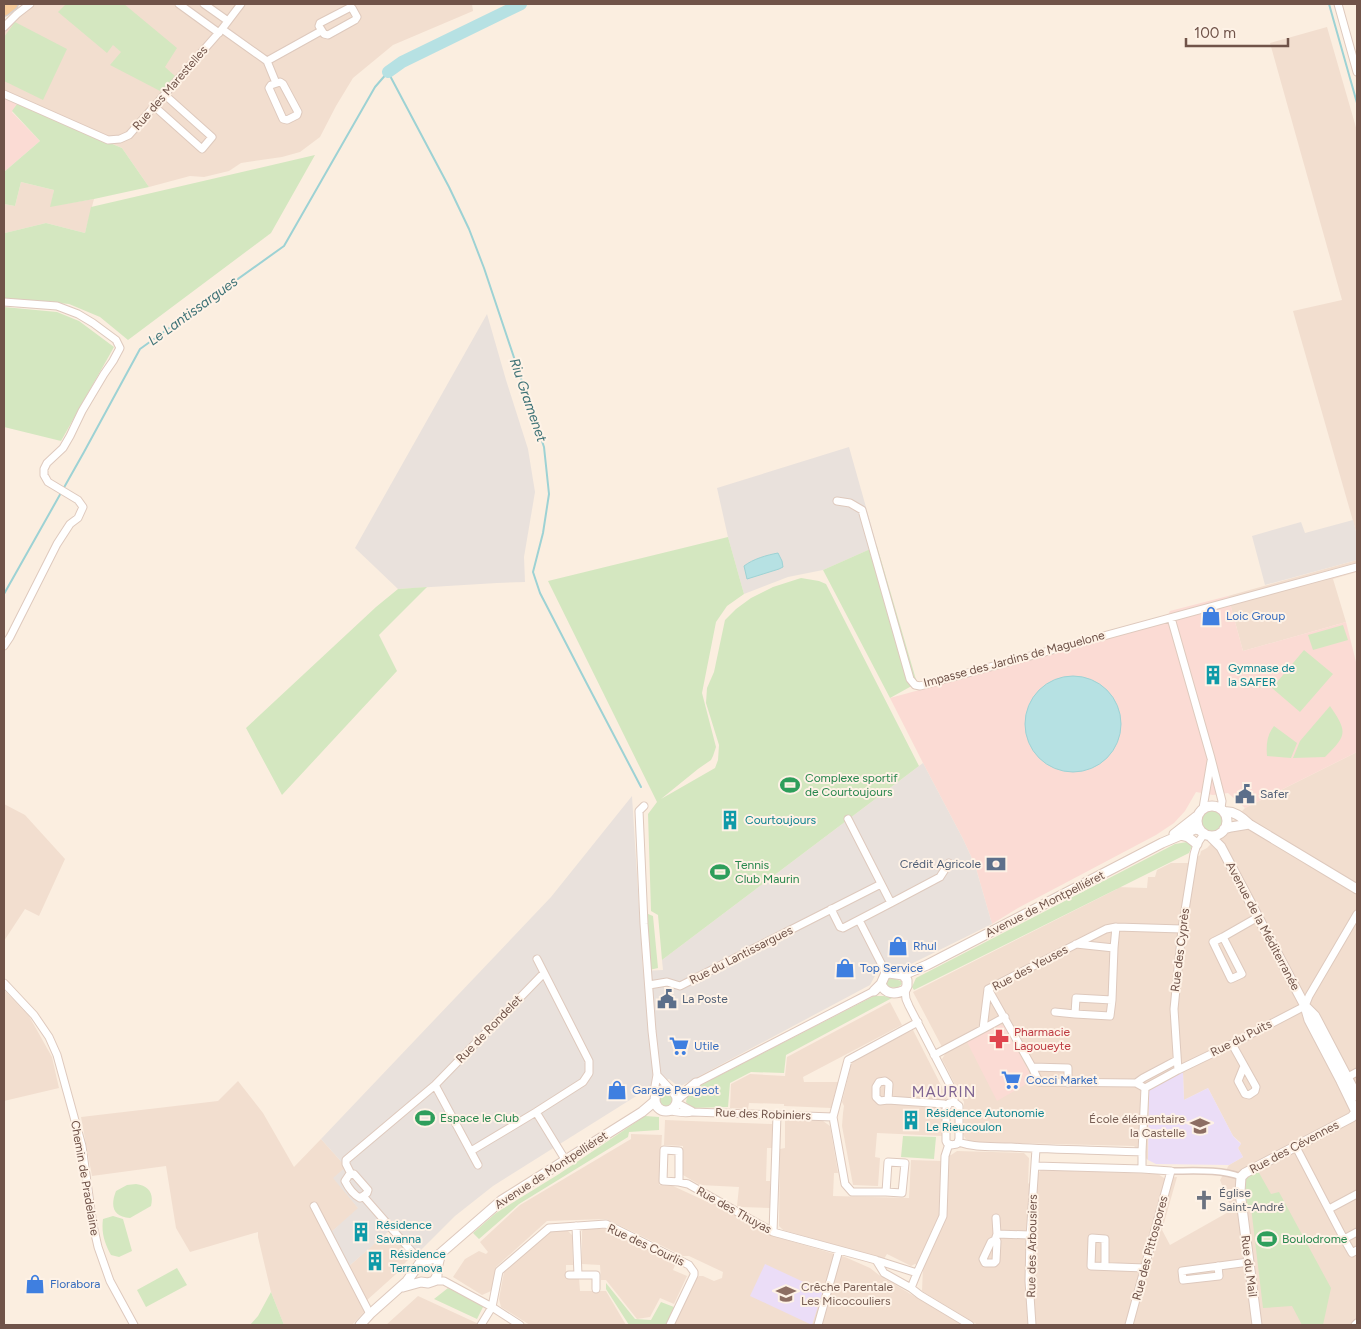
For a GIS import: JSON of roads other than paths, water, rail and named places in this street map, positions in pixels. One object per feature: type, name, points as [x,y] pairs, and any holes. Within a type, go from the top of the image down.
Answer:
[{"type":"main road","points":[[4,10],[12,4]]},
{"type":"street","points":[[4,27],[30,4]]},
{"type":"street","points":[[179,4],[267,61],[276,83]]},
{"type":"street","points":[[204,4],[228,21]]},
{"type":"street","name":"Rue des Marestelles","points":[[4,94],[108,140],[120,139],[129,135],[155,107],[241,4]]},
{"type":"street","points":[[1338,4],[1357,72]]},
{"type":"street","points":[[349,8],[352,8],[357,17],[328,36],[321,30],[320,23],[349,8]]},
{"type":"street","points":[[267,61],[321,30]]},
{"type":"street","points":[[280,82],[283,84],[298,112],[296,116],[287,120],[283,119],[269,88],[276,83],[280,82]]},
{"type":"street","points":[[155,107],[202,149],[212,137],[165,95]]},
{"type":"street","points":[[4,302],[57,306],[78,314],[93,322],[116,340],[120,348],[82,411],[67,442],[47,463],[44,469],[44,475],[48,482],[78,500],[83,507],[78,518],[70,524],[57,544],[4,646]]},
{"type":"street","name":"Impasse des Jardins de Maguelone","points":[[837,501],[850,503],[862,510],[910,680],[915,685],[920,686],[1171,618]]},
{"type":"street","points":[[1223,831],[1227,819],[1171,618],[1357,567]]},
{"type":"street","points":[[1211,758],[1197,823],[1205,833],[1218,835],[1231,827],[1249,824]]},
{"type":"street","points":[[644,806],[639,811],[648,985],[657,1075],[655,1086],[657,1101],[664,1111],[674,1109],[675,1096],[657,1075]]},
{"type":"street","points":[[1200,812],[1206,806],[1214,806],[1236,814],[1249,824],[1357,888]]},
{"type":"street","name":"Avenue de Montpelliéret","points":[[1162,843],[1200,812]]},
{"type":"street","points":[[848,819],[891,903]]},
{"type":"street","name":"Avenue de Montpelliéret","points":[[905,977],[1162,843],[1195,829],[1205,833]]},
{"type":"street","name":"Avenue de la Méditerranée","points":[[1221,847],[1223,831]]},
{"type":"street","name":"Avenue de la Méditerranée","points":[[1205,833],[1221,847],[1305,1006],[1314,1016],[1344,1079],[1356,1112]]},
{"type":"street","name":"Rue des Cyprès","points":[[1178,1070],[1174,1009],[1182,929],[1194,854],[1197,844],[1205,833]]},
{"type":"street","points":[[1180,835],[1188,837],[1197,844]]},
{"type":"street","points":[[831,909],[840,927],[843,928],[940,877],[949,863]]},
{"type":"street","name":"Rue du Lantissargues","points":[[648,985],[667,982],[680,986],[881,884]]},
{"type":"street","points":[[1305,1006],[1357,914]]},
{"type":"street","points":[[1223,937],[1242,974],[1231,979],[1212,942],[1258,917]]},
{"type":"street","points":[[859,920],[891,993],[901,992]]},
{"type":"street","points":[[1055,1012],[1110,1016],[1116,927]]},
{"type":"street","name":"Rue des Yeuses","points":[[983,1028],[988,989],[1075,944],[1106,929],[1116,927],[1182,929]]},
{"type":"street","name":"Rue des Yeuses","points":[[1075,944],[1114,948]]},
{"type":"street","points":[[471,1151],[583,1082],[589,1073],[589,1061],[537,959]]},
{"type":"street","name":"Rue de Rondelet","points":[[351,1174],[346,1160],[435,1085],[544,972]]},
{"type":"street","points":[[675,1096],[696,1083],[874,991],[885,978],[905,977],[901,992],[954,1094],[946,1141],[949,1144],[945,1156],[943,1216],[910,1288]]},
{"type":"street","name":"Chemin de Pradelaine","points":[[4,983],[34,1015],[49,1037],[57,1055],[82,1146],[98,1247],[110,1281],[134,1325]]},
{"type":"street","points":[[988,989],[1039,1082],[1136,1083],[1145,1088],[1142,1169]]},
{"type":"street","points":[[1075,1014],[1076,998],[1112,1000]]},
{"type":"street","name":"Rue du Puits","points":[[1145,1088],[1305,1006]]},
{"type":"street","points":[[934,1055],[1005,1017]]},
{"type":"street","points":[[886,1192],[888,1162],[905,1163],[902,1193],[852,1192],[845,1184],[833,1116],[848,1060],[918,1022]]},
{"type":"street","points":[[1232,1044],[1244,1066]]},
{"type":"street","points":[[1136,1083],[1177,1060]]},
{"type":"street","points":[[1032,1067],[1068,1068],[1068,1083]]},
{"type":"street","points":[[1344,1079],[1357,1072]]},
{"type":"street","name":"Avenue de la Méditerranée","points":[[1344,1079],[1357,1096]]},
{"type":"street","points":[[435,1085],[478,1165]]},
{"type":"street","points":[[657,1101],[662,1090],[675,1096]]},
{"type":"street","name":"Rue des Robiniers","points":[[675,1096],[692,1112]]},
{"type":"street","points":[[888,1100],[959,1106],[958,1142]]},
{"type":"street","name":"Avenue de Montpelliéret","points":[[360,1325],[400,1288],[420,1265],[434,1258],[502,1200],[566,1161],[657,1101]]},
{"type":"street","name":"Rue des Robiniers","points":[[671,1110],[679,1113],[833,1116]]},
{"type":"street","points":[[536,1112],[566,1161]]},
{"type":"street","name":"Rue des Cévennes","points":[[1035,1166],[1220,1172],[1241,1177],[1245,1173],[1352,1117],[1356,1112]]},
{"type":"street","points":[[773,1232],[777,1115]]},
{"type":"street","points":[[949,1144],[954,1145],[958,1142],[969,1146],[1142,1152]]},
{"type":"street","points":[[1296,1147],[1352,1253],[1357,1250]]},
{"type":"street","name":"Rue des Arbousiers","points":[[1032,1325],[1029,1280],[1030,1235],[1036,1149]]},
{"type":"street","name":"Rue des Thuyas","points":[[679,1182],[679,1151],[664,1150],[663,1181],[688,1184],[773,1232],[916,1273]]},
{"type":"street","name":"Rue des Pittospores","points":[[1129,1325],[1171,1171]]},
{"type":"street","points":[[354,1174],[368,1190],[363,1196],[358,1197],[344,1181],[349,1175],[354,1174]]},
{"type":"street","name":"Rue du Mail","points":[[1241,1177],[1240,1192],[1257,1325]]},
{"type":"street","points":[[1329,1209],[1357,1194]]},
{"type":"street","points":[[363,1196],[413,1253],[420,1265],[417,1278],[422,1282],[428,1283],[438,1276],[441,1252]]},
{"type":"street","points":[[314,1206],[370,1314]]},
{"type":"street","points":[[996,1218],[996,1237],[1030,1235]]},
{"type":"street","name":"Rue des Courlis","points":[[492,1307],[499,1271],[549,1228],[606,1224],[689,1265],[694,1272],[670,1325]]},
{"type":"street","points":[[576,1226],[578,1275]]},
{"type":"street","points":[[1344,1239],[1357,1232]]},
{"type":"street","points":[[818,1325],[839,1250]]},
{"type":"street","points":[[876,1260],[884,1273],[970,1325]]},
{"type":"street","points":[[1218,1266],[1219,1276],[1183,1280],[1182,1271],[1218,1266],[1249,1262]]},
{"type":"street","points":[[420,1265],[433,1263],[438,1276],[520,1325]]},
{"type":"street","points":[[1105,1266],[1144,1268]]},
{"type":"street","points":[[569,1275],[596,1275],[596,1289]]},
{"type":"street","name":"Avenue de Montpelliéret","points":[[400,1288],[422,1282]]},
{"type":"street","points":[[481,1325],[492,1307]]},
{"type":"water","points":[[778,553],[783,567],[747,579],[744,566],[752,561]]},
{"type":"water","points":[[1073,676],[1091,680],[1107,690],[1117,706],[1121,724],[1117,742],[1107,758],[1091,768],[1073,772],[1055,768],[1039,758],[1029,742],[1025,724],[1029,706],[1039,690],[1055,680]]},
{"type":"waterway","points":[[388,72],[402,62],[521,4]]},
{"type":"waterway","points":[[1329,4],[1357,103]]},
{"type":"waterway","name":"Riu Gramenet","points":[[4,594],[140,349],[284,246],[375,87],[388,72],[469,229],[544,447],[549,494],[543,533],[533,572],[540,593],[641,787]]},
{"type":"place","name":"Loic Group","points":[[1211,616]]},
{"type":"place","name":"Gymnase de la SAFER","points":[[1213,675]]},
{"type":"place","name":"Complexe sportif de Courtoujours","points":[[790,785]]},
{"type":"place","name":"Safer","points":[[1245,794]]},
{"type":"place","name":"Courtoujours","points":[[730,820]]},
{"type":"place","name":"Crédit Agricole","points":[[996,864]]},
{"type":"place","name":"Tennis Club Maurin","points":[[720,872]]},
{"type":"place","name":"Rhul","points":[[898,946]]},
{"type":"place","name":"Top Service","points":[[845,968]]},
{"type":"place","name":"La Poste","points":[[667,999]]},
{"type":"place","name":"Pharmacie Lagoueyte","points":[[999,1039]]},
{"type":"place","name":"Utile","points":[[679,1046]]},
{"type":"place","name":"Cocci Market","points":[[1011,1080]]},
{"type":"place","name":"Garage Peugeot","points":[[617,1090]]},
{"type":"place","name":"Espace le Club","points":[[425,1118]]},
{"type":"place","name":"Résidence Autonomie Le Rieucoulon","points":[[911,1120]]},
{"type":"place","name":"École élémentaire la Castelle","points":[[1200,1126]]},
{"type":"place","name":"Église Saint-André","points":[[1204,1200]]},
{"type":"place","name":"Résidence Savanna","points":[[361,1232]]},
{"type":"place","name":"Boulodrome","points":[[1267,1239]]},
{"type":"place","name":"Résidence Terranova","points":[[375,1261]]},
{"type":"place","name":"Florabora","points":[[35,1284]]},
{"type":"place","name":"Crêche Parentale Les Micocouliers","points":[[786,1294]]},
{"type":"district","name":"MAURIN","points":[[944,1092]]},
{"type":"water label","name":"Le Lantissargues","points":[[193,311]]}]
